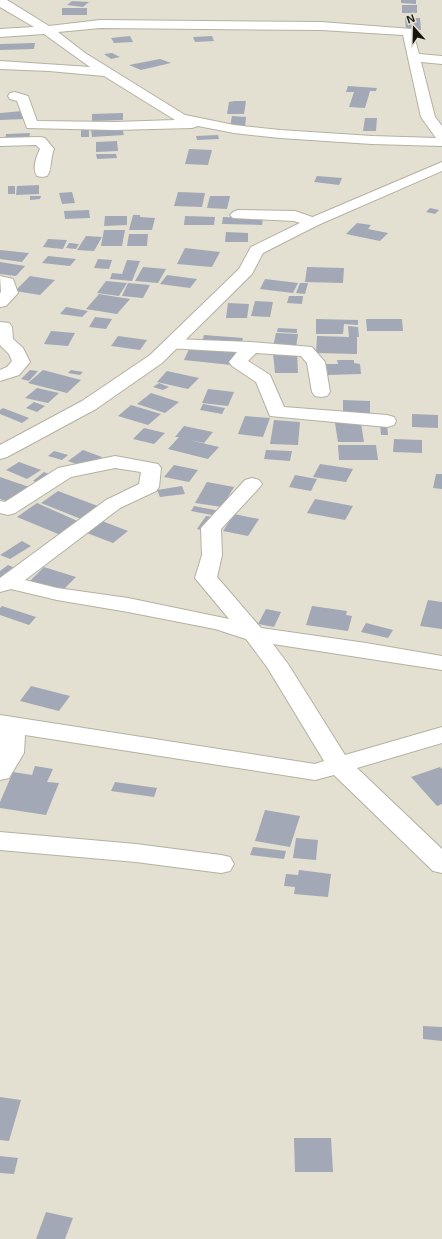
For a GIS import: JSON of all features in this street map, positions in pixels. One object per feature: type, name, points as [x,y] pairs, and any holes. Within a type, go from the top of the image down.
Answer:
[{"type":"street","points":[[0,0],[46,30],[81,56],[181,118],[208,124],[280,134],[372,140],[442,142]]},
{"type":"street","points":[[0,33],[100,24],[337,27],[408,32],[428,117],[442,136]]},
{"type":"street","points":[[414,57],[442,60]]},
{"type":"street","points":[[0,65],[49,67],[106,72],[115,76]]},
{"type":"street","points":[[0,98],[15,96],[30,89]]},
{"type":"street","points":[[15,96],[23,99],[32,125],[115,126],[208,124]]},
{"type":"street","points":[[0,142],[40,141],[47,149],[43,157],[42,173]]},
{"type":"street","points":[[0,453],[89,405],[156,359],[246,271],[257,250],[313,222],[442,166]]},
{"type":"street","points":[[238,216],[295,216],[313,222]]},
{"type":"street","points":[[0,280],[7,282],[10,293],[0,302]]},
{"type":"street","points":[[0,327],[3,327],[5,340],[17,352],[21,362],[13,371],[0,376]]},
{"type":"street","points":[[173,344],[251,347],[306,352],[316,362],[321,392]]},
{"type":"street","points":[[251,347],[238,362],[264,379],[277,412],[387,421]]},
{"type":"street","points":[[0,507],[8,509],[66,472],[115,462],[151,468],[149,487],[113,504],[4,584]]},
{"type":"street","points":[[252,484],[211,528],[212,555],[206,578],[254,634],[277,664],[339,765],[442,864]]},
{"type":"street","points":[[4,584],[128,605],[220,623],[254,634],[366,650],[442,663]]},
{"type":"street","points":[[0,772],[12,753],[6,724],[315,772],[442,735]]},
{"type":"street","points":[[0,841],[136,853],[221,864]]},
{"type":"building","points":[[401,0],[416,0],[416,4],[401,3]]},
{"type":"building","points":[[72,1],[89,2],[83,7],[67,5]]},
{"type":"building","points":[[402,5],[417,5],[417,13],[402,13]]},
{"type":"building","points":[[62,8],[87,8],[87,15],[62,15]]},
{"type":"building","points":[[405,18],[420,18],[421,30],[406,30]]},
{"type":"building","points":[[130,36],[133,42],[114,43],[111,38]]},
{"type":"building","points":[[212,36],[214,41],[195,42],[193,37]]},
{"type":"building","points":[[35,43],[34,49],[0,50],[0,44]]},
{"type":"building","points":[[112,53],[120,57],[111,59],[104,54]]},
{"type":"building","points":[[160,59],[171,63],[141,70],[129,65]]},
{"type":"building","points":[[348,86],[377,88],[376,91],[370,91],[365,108],[349,107],[354,92],[346,92]]},
{"type":"building","points":[[246,101],[244,114],[227,114],[229,102]]},
{"type":"building","points":[[23,111],[25,119],[0,120],[0,113]]},
{"type":"building","points":[[123,113],[123,120],[92,121],[92,114]]},
{"type":"building","points":[[232,116],[246,117],[245,128],[230,126]]},
{"type":"building","points":[[365,118],[377,118],[376,131],[363,131]]},
{"type":"building","points":[[122,128],[124,135],[92,137],[91,130]]},
{"type":"building","points":[[81,130],[89,130],[89,137],[81,137]]},
{"type":"building","points":[[30,133],[29,140],[5,141],[6,134]]},
{"type":"building","points":[[218,135],[219,139],[197,140],[196,136]]},
{"type":"building","points":[[117,141],[118,151],[96,152],[96,142]]},
{"type":"building","points":[[189,149],[212,150],[208,165],[185,164]]},
{"type":"building","points":[[96,154],[116,154],[117,158],[97,159]]},
{"type":"building","points":[[317,176],[342,178],[339,185],[314,182]]},
{"type":"building","points":[[39,185],[39,194],[16,195],[17,186]]},
{"type":"building","points":[[8,186],[15,186],[15,194],[8,194]]},
{"type":"building","points":[[72,192],[75,203],[62,204],[59,193]]},
{"type":"building","points":[[178,192],[205,193],[202,207],[174,206]]},
{"type":"building","points":[[30,196],[41,196],[40,199],[30,200]]},
{"type":"building","points":[[210,196],[230,196],[227,209],[207,208]]},
{"type":"building","points":[[430,208],[439,210],[435,214],[426,212]]},
{"type":"building","points":[[89,210],[90,218],[65,219],[64,211]]},
{"type":"building","points":[[133,215],[155,218],[152,230],[129,230]]},
{"type":"building","points":[[105,216],[127,216],[127,225],[104,226]]},
{"type":"building","points":[[185,216],[215,217],[214,225],[184,225]]},
{"type":"building","points":[[223,217],[263,218],[262,225],[222,224]]},
{"type":"building","points":[[357,223],[371,225],[368,229],[388,233],[380,241],[346,234]]},
{"type":"building","points":[[104,230],[125,230],[122,246],[101,246]]},
{"type":"building","points":[[226,232],[248,233],[248,242],[225,242]]},
{"type":"building","points":[[129,234],[148,234],[147,246],[127,246]]},
{"type":"building","points":[[86,236],[102,237],[94,251],[77,250]]},
{"type":"building","points":[[48,239],[67,240],[63,249],[43,247]]},
{"type":"building","points":[[69,243],[79,244],[76,249],[66,248]]},
{"type":"building","points":[[185,248],[220,252],[212,267],[177,264]]},
{"type":"building","points":[[0,250],[29,253],[22,262],[0,259]]},
{"type":"building","points":[[48,256],[76,259],[70,266],[42,263]]},
{"type":"building","points":[[98,259],[112,260],[109,269],[94,268]]},
{"type":"building","points":[[127,260],[140,261],[132,281],[110,279],[112,273],[122,274]]},
{"type":"building","points":[[0,262],[25,266],[16,276],[0,274]]},
{"type":"building","points":[[143,267],[166,269],[158,283],[135,281]]},
{"type":"building","points":[[307,267],[344,268],[343,283],[305,282]]},
{"type":"building","points":[[167,275],[197,279],[190,288],[160,284]]},
{"type":"building","points":[[30,276],[55,280],[40,295],[15,291]]},
{"type":"building","points":[[265,279],[298,283],[293,293],[260,289]]},
{"type":"building","points":[[106,281],[127,283],[119,296],[97,293]]},
{"type":"building","points":[[128,283],[150,285],[143,298],[122,296]]},
{"type":"building","points":[[300,283],[308,283],[305,294],[296,293]]},
{"type":"building","points":[[99,294],[130,299],[117,314],[86,309]]},
{"type":"building","points":[[289,296],[303,296],[302,304],[287,303]]},
{"type":"building","points":[[255,301],[273,302],[270,317],[251,316]]},
{"type":"building","points":[[228,303],[249,304],[247,318],[226,318]]},
{"type":"building","points":[[66,307],[88,311],[82,317],[60,314]]},
{"type":"building","points":[[95,317],[112,319],[106,329],[89,327]]},
{"type":"building","points":[[316,319],[358,320],[358,325],[344,324],[343,334],[316,334]]},
{"type":"building","points":[[366,319],[402,319],[403,331],[367,331]]},
{"type":"building","points":[[348,326],[358,327],[359,337],[357,337],[357,354],[316,353],[317,336],[349,337]]},
{"type":"building","points":[[278,328],[297,329],[297,333],[277,332]]},
{"type":"building","points":[[51,331],[75,333],[68,346],[44,344]]},
{"type":"building","points":[[276,333],[298,334],[296,348],[273,347]]},
{"type":"building","points":[[204,335],[243,338],[241,345],[202,342]]},
{"type":"building","points":[[118,336],[147,340],[140,350],[111,346]]},
{"type":"building","points":[[190,347],[236,352],[231,365],[184,360]]},
{"type":"building","points":[[273,353],[297,353],[298,373],[275,373]]},
{"type":"building","points":[[337,360],[354,360],[354,363],[360,364],[361,374],[328,375],[326,364],[338,364]]},
{"type":"building","points":[[30,370],[38,371],[29,381],[21,379]]},
{"type":"building","points":[[43,370],[81,380],[67,393],[28,383]]},
{"type":"building","points":[[71,370],[83,372],[80,375],[68,373]]},
{"type":"building","points":[[167,371],[199,378],[188,389],[157,382]]},
{"type":"building","points":[[159,383],[169,387],[163,390],[153,387]]},
{"type":"building","points":[[37,388],[59,393],[48,403],[25,398]]},
{"type":"building","points":[[208,389],[234,392],[228,406],[202,403]]},
{"type":"building","points":[[151,393],[179,402],[165,413],[137,404]]},
{"type":"building","points":[[343,400],[370,401],[370,416],[343,416]]},
{"type":"building","points":[[34,402],[45,406],[37,412],[26,408]]},
{"type":"building","points":[[203,404],[225,408],[222,414],[200,410]]},
{"type":"building","points":[[131,405],[161,414],[148,425],[118,416]]},
{"type":"building","points":[[3,408],[29,418],[22,423],[0,414],[0,410]]},
{"type":"building","points":[[412,414],[438,415],[438,428],[412,427]]},
{"type":"building","points":[[245,416],[270,418],[263,437],[238,434]]},
{"type":"building","points":[[274,420],[300,422],[298,445],[270,444]]},
{"type":"building","points":[[335,423],[361,423],[364,442],[338,442]]},
{"type":"building","points":[[380,424],[387,424],[388,435],[381,435]]},
{"type":"building","points":[[184,426],[213,432],[204,443],[189,440],[219,447],[208,459],[168,449],[179,437],[175,437]]},
{"type":"building","points":[[144,428],[165,433],[154,444],[133,439]]},
{"type":"building","points":[[394,439],[422,440],[422,453],[393,452]]},
{"type":"building","points":[[338,445],[376,445],[378,460],[339,460]]},
{"type":"building","points":[[83,450],[102,457],[87,468],[68,461]]},
{"type":"building","points":[[266,450],[292,451],[290,461],[264,459]]},
{"type":"building","points":[[54,451],[68,455],[62,460],[48,456]]},
{"type":"building","points":[[19,462],[41,470],[27,479],[6,470]]},
{"type":"building","points":[[320,464],[353,469],[346,482],[313,477]]},
{"type":"building","points":[[174,465],[198,470],[189,482],[164,477]]},
{"type":"building","points":[[44,472],[54,476],[43,484],[33,481]]},
{"type":"building","points":[[436,474],[442,474],[442,489],[433,488]]},
{"type":"building","points":[[295,475],[317,479],[311,491],[289,487]]},
{"type":"building","points":[[0,477],[35,489],[15,504],[0,499]]},
{"type":"building","points":[[207,482],[234,487],[222,507],[195,503]]},
{"type":"building","points":[[182,486],[185,494],[160,497],[157,490]]},
{"type":"building","points":[[58,491],[103,508],[86,521],[41,503]]},
{"type":"building","points":[[315,499],[353,506],[345,520],[307,513]]},
{"type":"building","points":[[37,503],[82,523],[63,536],[17,517]]},
{"type":"building","points":[[194,506],[220,511],[217,516],[191,511]]},
{"type":"building","points":[[234,514],[259,519],[248,536],[223,531]]},
{"type":"building","points":[[206,516],[215,517],[206,531],[197,529]]},
{"type":"building","points":[[102,521],[128,531],[113,543],[87,533]]},
{"type":"building","points":[[22,541],[31,546],[10,559],[0,555]]},
{"type":"building","points":[[8,565],[15,568],[0,579],[0,571]]},
{"type":"building","points":[[44,567],[76,577],[63,590],[30,581]]},
{"type":"building","points":[[428,600],[442,602],[442,629],[420,626]]},
{"type":"building","points":[[2,606],[36,617],[29,625],[0,615],[0,608]]},
{"type":"building","points":[[312,606],[347,611],[346,615],[352,616],[348,631],[306,625]]},
{"type":"building","points":[[266,609],[281,612],[274,627],[258,624]]},
{"type":"building","points":[[366,623],[393,630],[388,638],[361,632]]},
{"type":"building","points":[[31,686],[70,696],[59,711],[20,701]]},
{"type":"building","points":[[35,766],[53,769],[47,782],[59,783],[46,815],[0,808],[0,802],[13,772],[32,775]]},
{"type":"building","points":[[440,767],[442,769],[442,804],[437,806],[411,777]]},
{"type":"building","points":[[115,782],[157,788],[154,797],[111,791]]},
{"type":"building","points":[[265,810],[300,816],[290,847],[255,841]]},
{"type":"building","points":[[296,838],[318,840],[316,860],[293,858]]},
{"type":"building","points":[[253,847],[286,851],[284,859],[250,855]]},
{"type":"building","points":[[299,870],[331,874],[328,897],[294,894],[295,887],[284,886],[286,874],[298,875]]},
{"type":"building","points":[[423,1026],[442,1027],[442,1041],[423,1039]]},
{"type":"building","points":[[0,1097],[21,1100],[9,1141],[0,1140]]},
{"type":"building","points":[[294,1138],[331,1138],[333,1172],[295,1172]]},
{"type":"building","points":[[0,1156],[18,1158],[14,1174],[0,1173]]},
{"type":"building","points":[[46,1212],[73,1218],[65,1239],[36,1239]]}]
